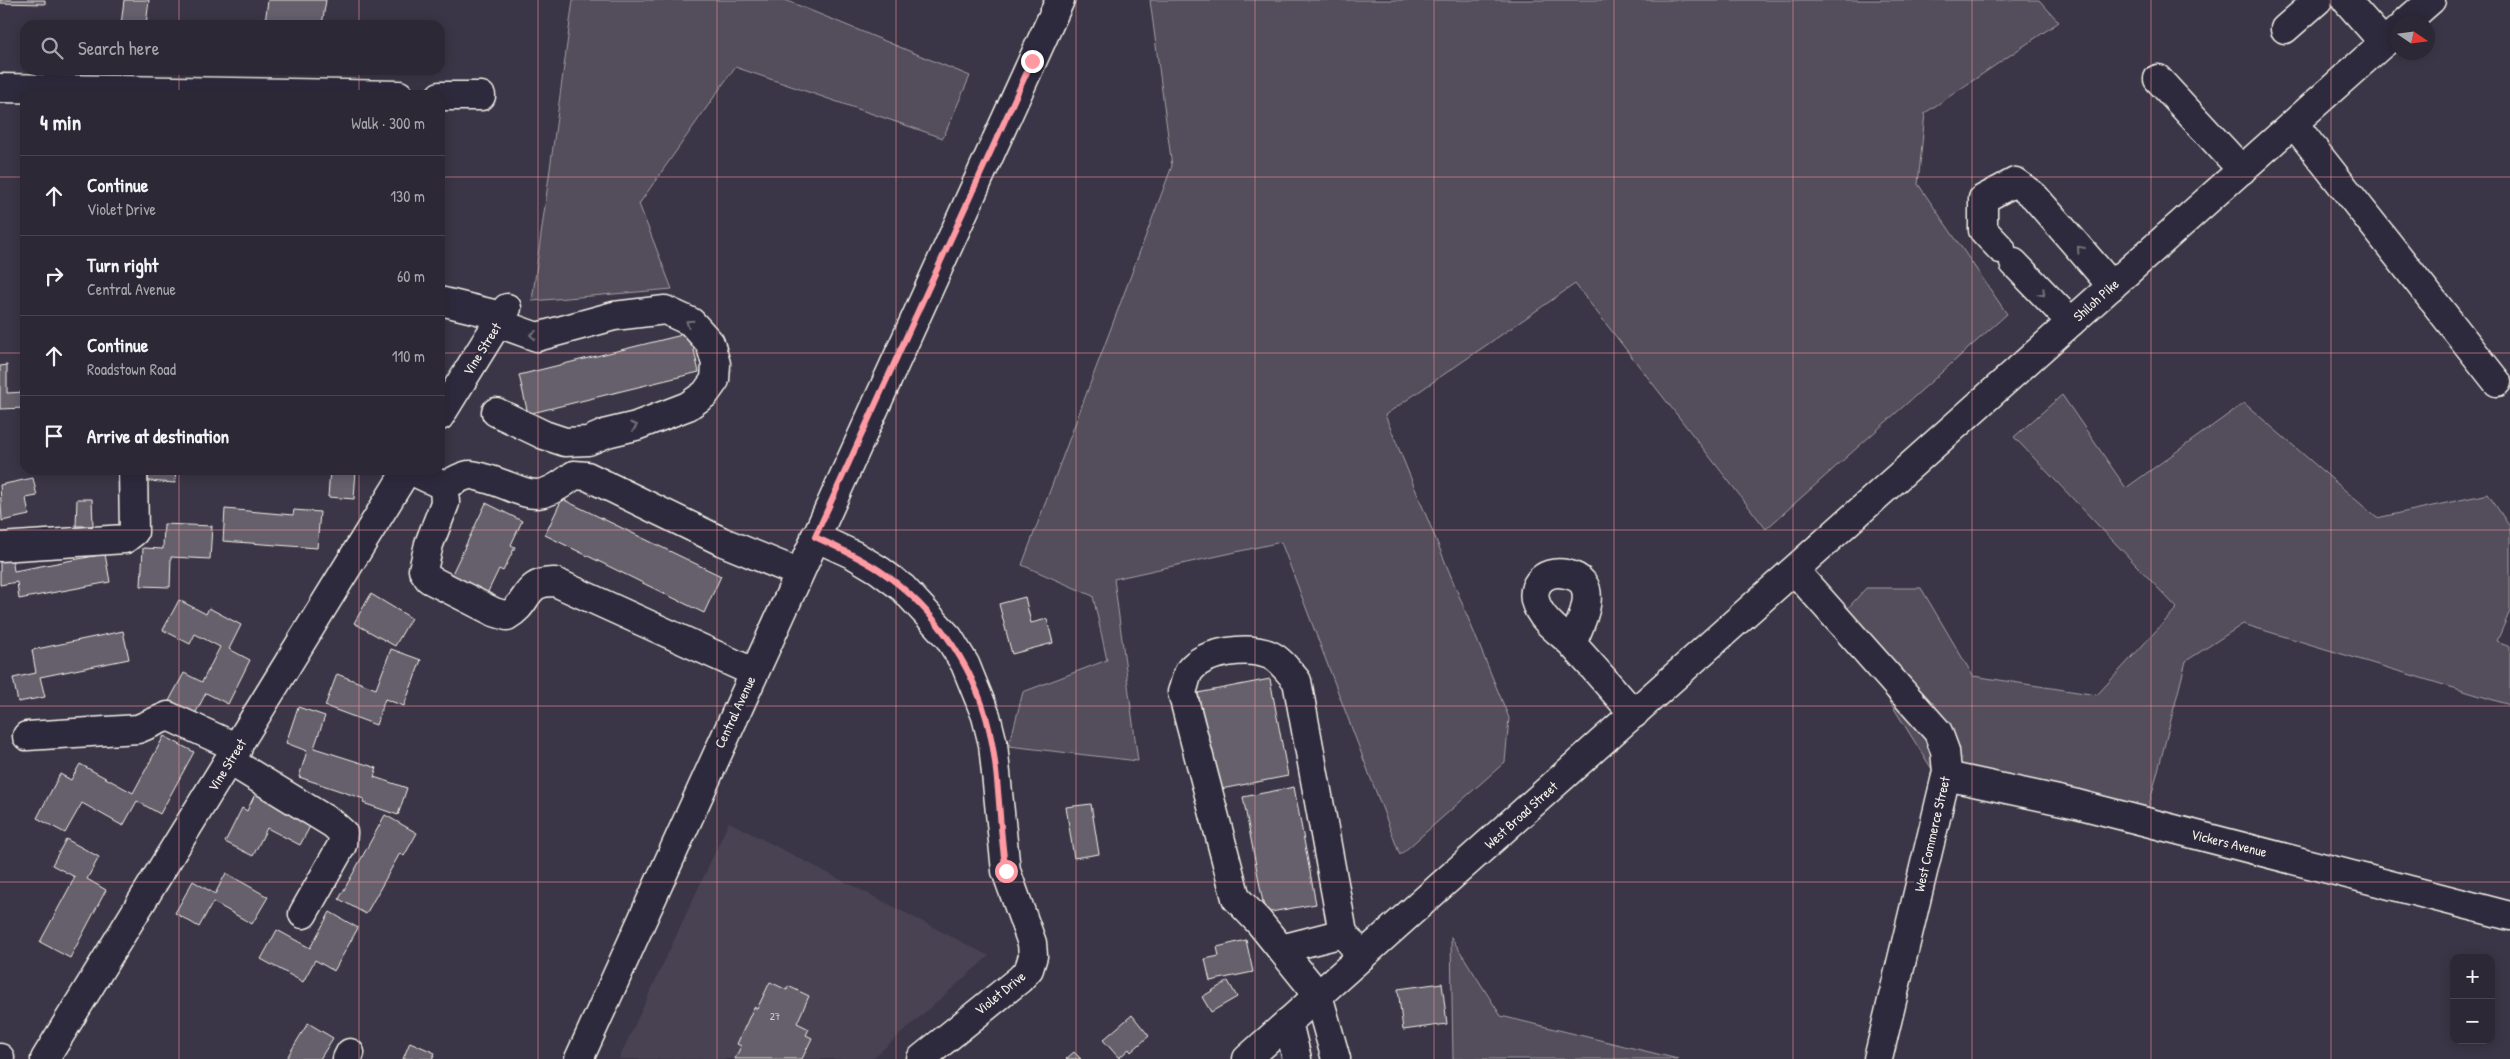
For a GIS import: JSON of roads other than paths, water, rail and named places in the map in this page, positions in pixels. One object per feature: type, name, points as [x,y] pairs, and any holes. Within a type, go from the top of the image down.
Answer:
[{"type":"main road","name":"Central Avenue","points":[[579,1059],[1060,0]]},
{"type":"main road","points":[[2285,29],[2318,0]]},
{"type":"main road","points":[[2346,0],[2390,35]]},
{"type":"main road","points":[[2414,15],[2431,0]]},
{"type":"main road","name":"Shiloh Pike","points":[[1795,571],[2390,37]]},
{"type":"main road","points":[[2158,79],[2242,170]]},
{"type":"main road","points":[[0,88],[114,90]]},
{"type":"main road","points":[[445,96],[481,96]]},
{"type":"main road","points":[[2294,124],[2497,382]]},
{"type":"main road","points":[[2071,322],[1983,230],[1983,200],[2015,182],[2034,196],[2112,286]]},
{"type":"main road","points":[[445,302],[502,316],[537,337],[614,316],[665,310],[691,322],[710,343],[716,364],[714,380],[705,394],[688,406],[636,426],[607,433],[588,441],[565,442],[544,435],[496,412]]},
{"type":"main road","name":"Vine Street","points":[[445,408],[502,316]]},
{"type":"main road","points":[[587,476],[590,455],[588,441]]},
{"type":"main road","points":[[421,475],[444,486],[470,474],[489,479],[526,494],[545,493],[560,486],[574,475],[587,476],[723,542],[799,572]]},
{"type":"main road","points":[[0,547],[125,539],[134,532],[133,475]]},
{"type":"main road","name":"Vine Street","points":[[46,1059],[234,755],[403,475]]},
{"type":"main road","points":[[444,486],[445,503],[429,544],[423,570],[429,579],[494,612],[507,616],[518,610],[530,590],[546,581],[555,582],[754,672]]},
{"type":"main road","name":"Violet Drive","points":[[815,537],[879,570],[903,588],[949,638],[965,664],[986,716],[993,744],[1006,871],[1032,943],[1033,956],[1029,969],[1020,979],[920,1059]]},
{"type":"main road","name":"West Broad Street","points":[[1247,1059],[1795,571]]},
{"type":"main road","name":"West Commerce Street","points":[[1795,571],[1938,732],[1945,751],[1946,776],[1878,1059]]},
{"type":"main road","points":[[1572,644],[1634,714]]},
{"type":"main road","points":[[1336,1059],[1318,996],[1281,949],[1236,898],[1182,692],[1190,670],[1207,657],[1223,652],[1269,655],[1279,661],[1297,681],[1343,932],[1362,956]]},
{"type":"main road","points":[[27,736],[138,729],[168,716],[234,755],[343,833],[342,845],[303,914]]},
{"type":"main road","name":"Vickers Avenue","points":[[1946,776],[2077,804],[2510,916]]},
{"type":"main road","points":[[1281,949],[1343,932]]},
{"type":"main road","points":[[1288,1022],[1297,1059]]}]
